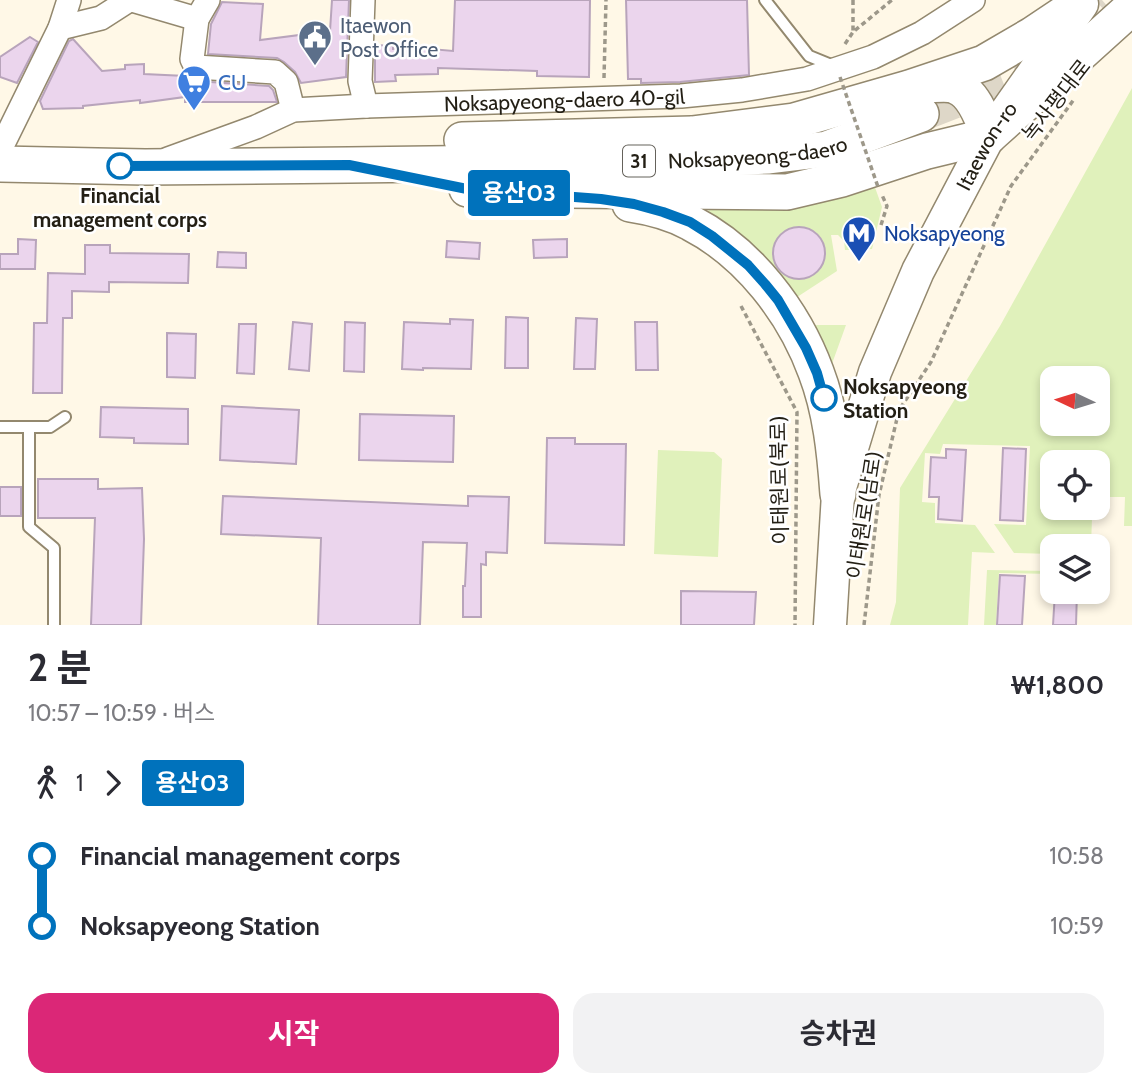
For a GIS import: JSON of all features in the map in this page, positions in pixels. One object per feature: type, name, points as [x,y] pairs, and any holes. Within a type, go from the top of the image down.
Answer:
[{"type":"main road","points":[[920,99],[1032,35],[1065,13],[1076,0]]},
{"type":"main road","name":"Itaewon-ro","points":[[830,625],[838,494],[875,372],[918,271],[989,136],[1085,0]]},
{"type":"main road","points":[[467,189],[788,192],[842,179],[927,151],[989,136],[1132,7]]},
{"type":"main road","points":[[349,165],[398,141],[692,134],[794,121],[920,99],[955,86],[978,107],[989,136]]},
{"type":"main road","points":[[0,164],[145,167],[349,165],[467,189],[634,204],[690,222],[748,265],[778,300],[806,348],[826,404],[838,494]]},
{"type":"street","points":[[0,150],[60,28],[69,0]]},
{"type":"street","points":[[60,28],[101,18],[131,0],[202,9],[192,59],[196,67],[275,72],[286,82],[293,110]]},
{"type":"street","points":[[363,0],[360,80],[366,106]]},
{"type":"street","name":"Noksapyeong-daero 40-gil","points":[[145,167],[256,127],[293,110],[681,96],[742,90],[835,74],[922,33],[973,0]]},
{"type":"lane","points":[[765,0],[809,56],[831,65],[835,74]]},
{"type":"lane","points":[[0,427],[50,427],[65,417]]},
{"type":"lane","points":[[29,427],[29,527],[54,548],[54,625]]},
{"type":"path","points":[[605,60],[606,0]]},
{"type":"path","points":[[853,0],[853,32],[892,0]]},
{"type":"path","points":[[835,74],[887,206],[881,225]]},
{"type":"path","name":"녹사평대로","points":[[1011,186],[1080,90]]},
{"type":"path","name":"이태원로(남로)","points":[[864,625],[879,495],[899,410],[931,362],[1011,186]]},
{"type":"path","name":"이태원로(북로)","points":[[741,306],[797,412],[795,625]]},
{"type":"green space","points":[[1132,88],[1132,526],[1124,526],[1125,497],[1110,497],[1110,450],[1040,450],[1040,520],[1092,520],[1091,534],[1040,534],[1040,554],[1014,553],[994,524],[1026,525],[1030,446],[943,444],[940,454],[925,453],[922,502],[935,503],[935,523],[975,525],[995,553],[972,552],[968,625],[890,625],[896,602],[900,488],[1000,326]]},
{"type":"green space","points":[[872,179],[882,207],[872,249],[845,250],[844,241],[838,235],[831,235],[837,271],[788,303],[705,214],[711,208]]},
{"type":"green space","points":[[846,325],[829,372],[796,328]]},
{"type":"green space","points":[[658,450],[714,452],[722,459],[718,557],[654,554]]},
{"type":"green space","points":[[987,570],[1040,571],[1040,574],[999,573],[996,625],[984,625]]},
{"type":"building","points":[[332,0],[349,0],[346,77],[301,83],[295,72],[277,58],[208,54],[211,24],[222,2],[263,4],[260,40],[330,31]]},
{"type":"building","points":[[455,0],[590,0],[589,77],[537,76],[537,71],[438,68],[438,74],[395,75],[396,81],[375,82],[375,45],[393,46],[393,49],[453,51]]},
{"type":"building","points":[[626,0],[747,0],[749,75],[680,82],[641,83],[641,79],[628,79]]},
{"type":"building","points":[[30,37],[38,42],[17,83],[0,77],[0,57]]},
{"type":"building","points":[[73,39],[102,71],[125,69],[125,65],[144,64],[144,74],[269,86],[277,102],[185,102],[185,97],[83,108],[43,109],[40,101],[69,41]]},
{"type":"building","points":[[799,227],[818,234],[825,253],[818,272],[799,279],[780,272],[773,253],[780,234]]},
{"type":"building","points":[[18,239],[36,240],[35,269],[0,269],[0,254],[18,254]]},
{"type":"building","points":[[567,239],[567,257],[534,258],[533,240]]},
{"type":"building","points":[[447,241],[480,243],[479,259],[446,257]]},
{"type":"building","points":[[85,245],[110,245],[110,253],[189,254],[188,283],[109,282],[109,292],[72,291],[72,318],[63,318],[62,393],[33,393],[34,323],[47,323],[48,273],[85,274]]},
{"type":"building","points":[[218,252],[246,253],[246,268],[217,267]]},
{"type":"building","points":[[506,317],[528,318],[528,368],[505,368]]},
{"type":"building","points":[[576,318],[597,319],[595,369],[574,369]]},
{"type":"building","points":[[450,319],[473,320],[471,369],[402,369],[404,322],[450,324]]},
{"type":"building","points":[[293,322],[312,324],[309,371],[289,369]]},
{"type":"building","points":[[345,322],[365,323],[364,372],[344,371]]},
{"type":"building","points":[[635,322],[657,322],[658,370],[636,370]]},
{"type":"building","points":[[239,324],[256,324],[254,374],[237,373]]},
{"type":"building","points":[[167,333],[196,334],[195,378],[167,377]]},
{"type":"building","points":[[222,406],[299,410],[296,464],[220,460]]},
{"type":"building","points":[[101,407],[188,409],[188,444],[134,443],[134,438],[100,437]]},
{"type":"building","points":[[360,414],[454,416],[453,462],[359,460]]},
{"type":"building","points":[[547,438],[575,438],[575,444],[626,444],[624,545],[545,543]]},
{"type":"building","points":[[1003,448],[1026,449],[1023,521],[1000,520]]},
{"type":"building","points":[[946,449],[966,450],[962,521],[938,519],[939,497],[929,497],[931,457],[946,458]]},
{"type":"building","points":[[38,479],[98,479],[98,489],[142,488],[144,539],[141,625],[91,625],[95,518],[38,518]]},
{"type":"building","points":[[0,487],[21,487],[21,516],[0,516]]},
{"type":"building","points":[[223,496],[468,506],[468,496],[509,497],[507,553],[486,552],[486,565],[481,564],[481,617],[463,617],[467,543],[423,542],[420,625],[318,625],[321,538],[221,534]]},
{"type":"building","points":[[1000,575],[1025,576],[1022,625],[997,625]]},
{"type":"building","points":[[681,591],[756,592],[754,625],[681,625]]},
{"type":"building","points":[[1054,604],[1077,604],[1076,625],[1053,625]]},
{"type":"tunnel","points":[[921,114],[1011,79],[1102,0]]},
{"type":"bus line","name":"용산03","points":[[120,166],[349,165],[467,189],[601,199],[663,212],[690,222],[712,236],[748,265],[765,284],[778,300],[806,348],[824,398]]},
{"type":"place","name":"Itaewon Post Office","points":[[315,67]]},
{"type":"place","name":"CU","points":[[194,112]]},
{"type":"place","name":"Financial management corps","points":[[120,166]]},
{"type":"place","name":"Noksapyeong","points":[[859,263]]},
{"type":"place","name":"Noksapyeong Station","points":[[824,398]]}]
